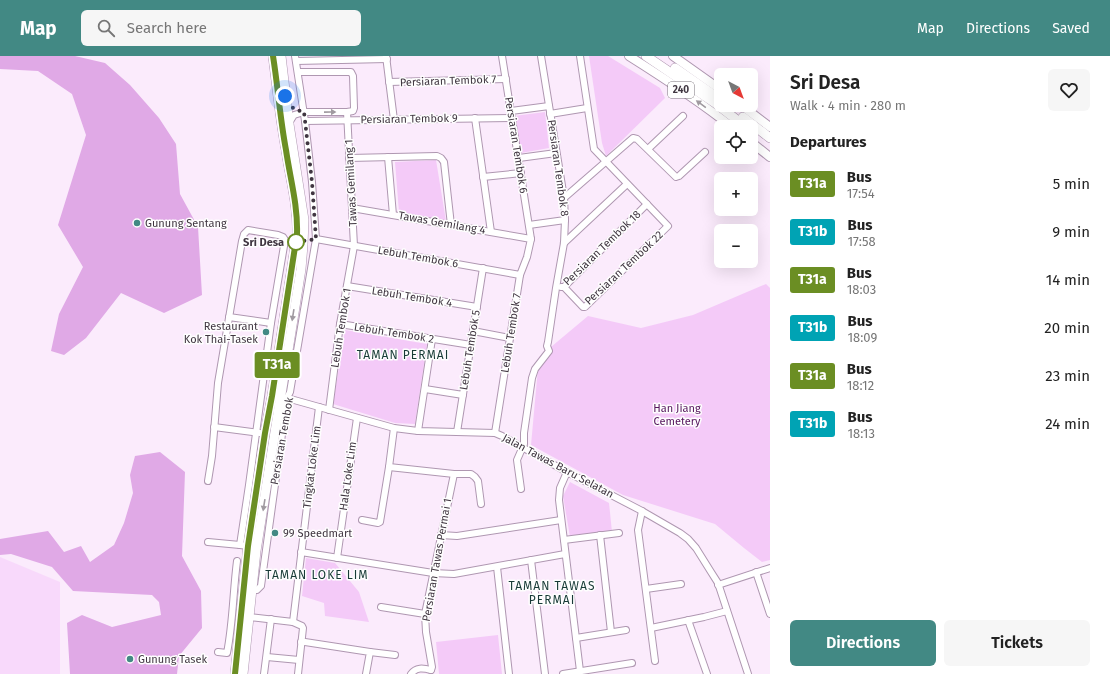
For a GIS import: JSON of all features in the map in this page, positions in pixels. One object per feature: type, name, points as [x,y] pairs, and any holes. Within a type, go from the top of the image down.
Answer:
[{"type":"highway","points":[[267,56],[272,72],[276,78]]},
{"type":"highway","points":[[235,674],[234,637],[246,570],[244,546],[261,433],[280,397],[290,282],[298,221],[295,197],[284,142],[273,56]]},
{"type":"highway","points":[[242,674],[256,550],[304,245],[304,220],[280,56]]},
{"type":"highway","points":[[646,56],[715,103],[737,120]]},
{"type":"highway","points":[[657,56],[714,95]]},
{"type":"highway","points":[[736,112],[770,138]]},
{"type":"highway","points":[[758,137],[770,146]]},
{"type":"highway","points":[[290,282],[294,280],[298,271],[301,269]]},
{"type":"highway","points":[[290,282],[294,286],[294,295],[296,298]]},
{"type":"main road","name":"240","points":[[629,56],[668,81],[722,120]]},
{"type":"main road","points":[[673,56],[714,85]]},
{"type":"main road","points":[[750,112],[770,128]]},
{"type":"main road","points":[[758,148],[770,157]]},
{"type":"street","name":"Persiaran Tembok 6","points":[[502,56],[531,237]]},
{"type":"street","name":"Persiaran Tembok 8","points":[[523,448],[532,378],[536,367],[549,351],[548,342],[564,243],[566,220],[564,198],[541,56]]},
{"type":"street","points":[[580,56],[594,151],[647,204]]},
{"type":"street","points":[[296,58],[339,58],[353,60],[386,58],[394,120]]},
{"type":"street","name":"Persiaran Tembok","points":[[280,397],[290,392],[316,239],[312,182],[296,58]]},
{"type":"street","points":[[285,96],[292,108],[295,110],[304,112],[352,111],[354,108],[353,76],[351,72],[353,60]]},
{"type":"street","points":[[298,72],[351,72]]},
{"type":"street","name":"Persiaran Tembok 7","points":[[390,82],[506,79]]},
{"type":"street","name":"Persiaran Tembok 9","points":[[305,121],[475,118],[511,115],[549,106]]},
{"type":"street","points":[[550,114],[587,108]]},
{"type":"street","points":[[289,124],[294,115],[304,112]]},
{"type":"street","name":"Tawas Gemilang 1","points":[[347,112],[354,246]]},
{"type":"street","points":[[648,149],[683,116]]},
{"type":"street","points":[[475,118],[491,232]]},
{"type":"street","points":[[564,198],[633,138],[636,138],[677,177],[705,152]]},
{"type":"street","points":[[519,158],[556,153]]},
{"type":"street","points":[[350,158],[437,156],[442,159],[444,162],[451,225]]},
{"type":"street","points":[[388,157],[393,215]]},
{"type":"street","points":[[483,178],[521,173]]},
{"type":"street","points":[[564,243],[627,184]]},
{"type":"street","name":"Persiaran Tembok 22","points":[[564,287],[583,307],[585,307],[668,226],[647,204]]},
{"type":"street","name":"Persiaran Tembok 18","points":[[556,288],[564,287],[647,204]]},
{"type":"street","name":"Tawas Gemilang 4","points":[[352,208],[491,232],[531,237]]},
{"type":"street","points":[[529,225],[566,220]]},
{"type":"street","points":[[208,481],[218,383],[242,241],[244,234],[248,230],[278,235],[283,237],[285,240],[271,324],[261,433],[214,427]]},
{"type":"street","name":"Lebuh Tembok 7","points":[[494,433],[520,275],[527,257],[531,237]]},
{"type":"street","name":"Lebuh Tembok 6","points":[[316,239],[520,275]]},
{"type":"street","name":"Lebuh Tembok 1","points":[[329,410],[340,324],[354,246]]},
{"type":"street","name":"Lebuh Tembok 5","points":[[457,432],[483,268]]},
{"type":"street","points":[[279,280],[290,282]]},
{"type":"street","name":"Lebuh Tembok 4","points":[[347,286],[477,307]]},
{"type":"street","points":[[229,318],[271,324]]},
{"type":"street","name":"Lebuh Tembok 2","points":[[340,324],[471,346]]},
{"type":"street","points":[[473,331],[510,338]]},
{"type":"street","points":[[418,431],[432,339]]},
{"type":"street","points":[[425,389],[463,395]]},
{"type":"street","name":"Jalan Tawas Baru Selatan","points":[[280,397],[394,428],[418,431],[494,433],[642,511],[680,533],[696,548],[718,585],[748,674]]},
{"type":"street","name":"Tingkat Loke Lim","points":[[293,622],[319,407]]},
{"type":"street","name":"Hala Loke Lim","points":[[337,558],[357,418]]},
{"type":"street","points":[[362,520],[378,523],[380,522],[390,467],[394,428]]},
{"type":"street","points":[[521,489],[517,460],[523,448]]},
{"type":"street","points":[[390,467],[454,474],[471,474],[476,477],[478,481],[481,504]]},
{"type":"street","points":[[567,472],[559,494],[580,671]]},
{"type":"street","name":"Persiaran Tawas Permai 1","points":[[432,669],[426,632],[425,614],[454,474]]},
{"type":"street","points":[[642,511],[638,530],[655,661]]},
{"type":"street","points":[[441,535],[457,536],[561,520]]},
{"type":"street","points":[[564,540],[619,533]]},
{"type":"street","points":[[600,535],[611,632]]},
{"type":"street","points":[[208,542],[244,546]]},
{"type":"street","points":[[301,552],[433,573],[454,574],[566,554]]},
{"type":"street","points":[[531,560],[545,674]]},
{"type":"street","points":[[218,652],[227,654],[234,637],[234,576],[236,561]]},
{"type":"street","points":[[497,567],[509,674]]},
{"type":"street","points":[[236,568],[246,570]]},
{"type":"street","points":[[718,585],[770,568]]},
{"type":"street","points":[[756,572],[770,614]]},
{"type":"street","points":[[646,589],[681,584]]},
{"type":"street","points":[[382,607],[425,614]]},
{"type":"street","points":[[650,628],[727,611]]},
{"type":"street","points":[[249,617],[293,622],[302,626],[302,642],[298,674]]},
{"type":"street","points":[[264,674],[271,620]]},
{"type":"street","points":[[688,620],[707,674]]},
{"type":"street","points":[[576,638],[626,630]]},
{"type":"street","points":[[302,642],[395,655]]},
{"type":"street","points":[[366,674],[370,652]]},
{"type":"street","points":[[267,656],[299,660]]},
{"type":"street","points":[[564,674],[632,663]]},
{"type":"street","points":[[411,674],[417,668],[432,669]]},
{"type":"shaded area","points":[[0,56],[75,56],[105,63],[130,85],[159,118],[176,144],[180,194],[198,227],[202,295],[164,313],[121,293],[86,338],[64,355],[51,351],[59,314],[83,267],[58,225],[86,135],[72,94],[38,71],[0,69]]},
{"type":"shaded area","points":[[160,452],[185,472],[182,556],[201,591],[202,628],[179,656],[177,674],[70,674],[67,623],[82,615],[112,627],[161,615],[159,602],[152,595],[73,591],[52,567],[11,554],[0,555],[0,539],[48,531],[64,552],[81,546],[90,562],[114,545],[124,523],[133,493],[130,475],[135,456]]},
{"type":"shaded area","points":[[0,557],[60,582],[60,674],[0,674]]},
{"type":"green space","points":[[589,56],[608,56],[660,88],[665,98],[606,156],[602,143]]},
{"type":"green space","points":[[545,112],[549,148],[521,153],[514,116]]},
{"type":"green space","points":[[436,160],[446,221],[399,212],[395,162]]},
{"type":"green space","name":"Han Jiang Cemetery","points":[[766,284],[770,288],[770,560],[762,562],[715,524],[623,495],[531,445],[539,357],[588,316],[641,328],[693,315]]},
{"type":"green space","points":[[345,330],[427,344],[415,424],[395,423],[333,404]]},
{"type":"green space","points":[[570,482],[609,503],[612,532],[570,537],[563,496]]},
{"type":"green space","points":[[306,558],[335,563],[359,592],[369,622],[325,616],[324,603],[302,596]]},
{"type":"green space","points":[[498,635],[502,674],[439,674],[436,642]]},
{"type":"bus line","name":"T31a","points":[[235,674],[248,546],[296,245],[298,221],[295,197],[284,142],[273,56]]},
{"type":"place","name":"Gunung Sentang","points":[[137,223]]},
{"type":"place","name":"Sri Desa","points":[[296,242]]},
{"type":"place","name":"Restaurant Kok Thai-Tasek","points":[[266,332]]},
{"type":"place","name":"99 Speedmart","points":[[275,533]]},
{"type":"place","name":"Gunung Tasek","points":[[130,659]]},
{"type":"district","name":"TAMAN PERMAI","points":[[403,355]]},
{"type":"district","name":"TAMAN LOKE LIM","points":[[317,575]]},
{"type":"district","name":"TAMAN TAWAS PERMAI","points":[[552,593]]},
{"type":"route","points":[[285,96],[292,108],[304,112],[312,182],[316,239],[296,242]]}]
